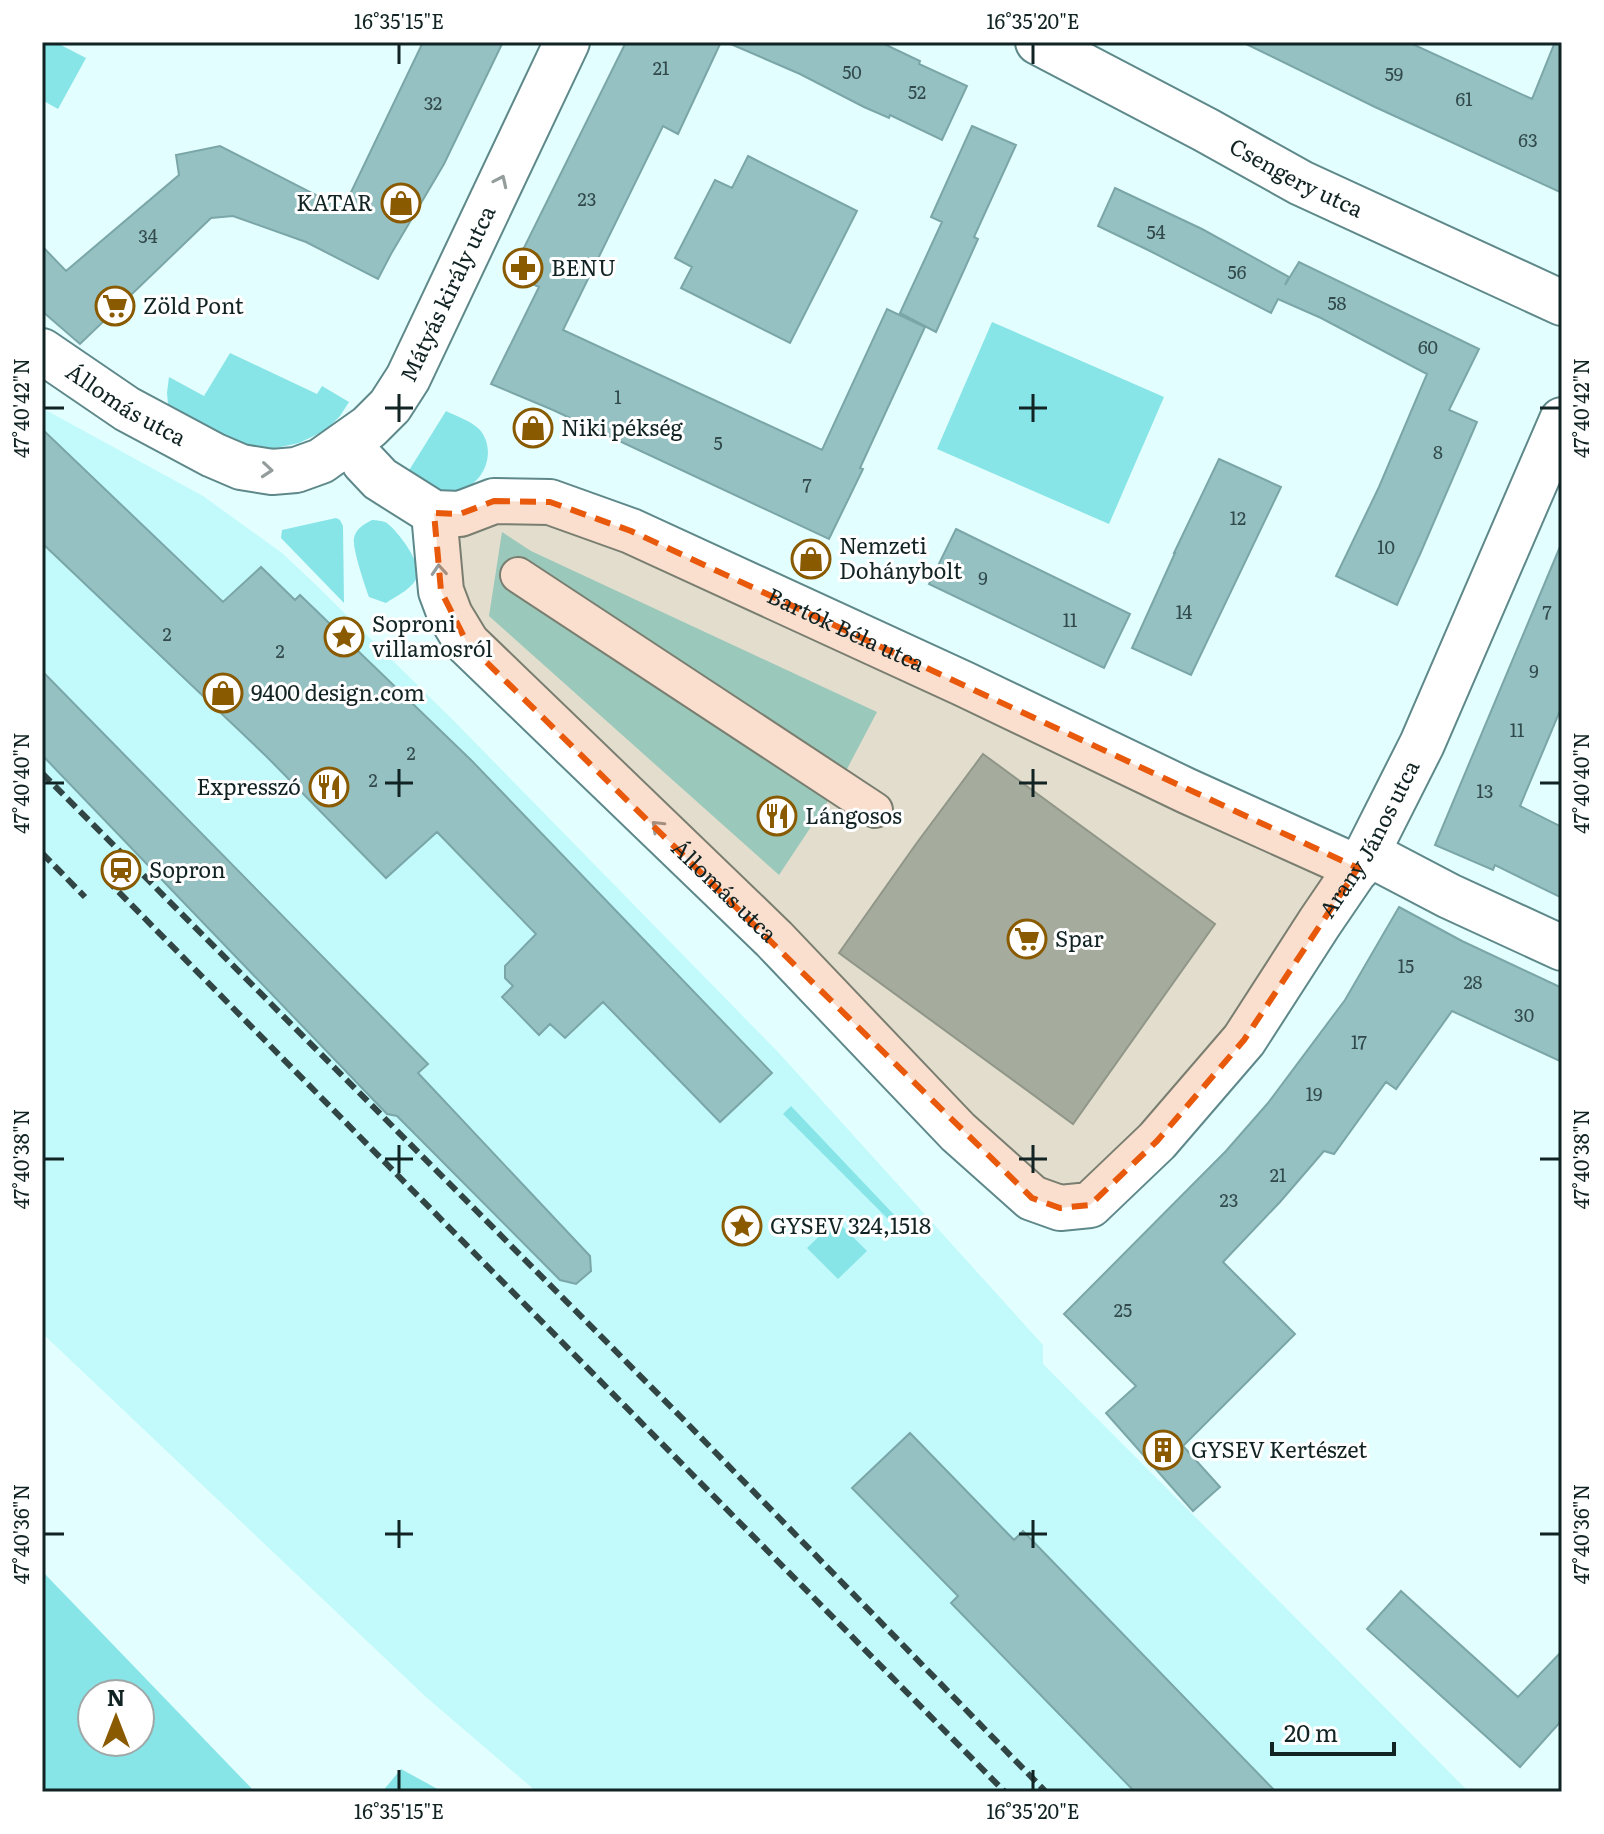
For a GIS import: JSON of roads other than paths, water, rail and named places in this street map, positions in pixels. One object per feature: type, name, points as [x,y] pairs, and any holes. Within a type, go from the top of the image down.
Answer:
[{"type":"street","name":"Mátyás király utca","points":[[366,445],[408,378],[567,42]]},
{"type":"street","name":"Csengery utca","points":[[1038,42],[1301,183],[1562,303]]},
{"type":"street","name":"Állomás utca","points":[[42,351],[127,409],[241,467],[272,472],[296,470],[366,445]]},
{"type":"street","name":"Arany János utca","points":[[1090,1205],[1157,1141],[1244,1040],[1363,861],[1422,744],[1562,420]]},
{"type":"street","points":[[366,445],[380,479],[434,513]]},
{"type":"street","name":"Bartók Béla utca","points":[[434,513],[460,514],[494,501],[550,502],[631,531],[949,677],[1187,791],[1449,896],[1562,948]]},
{"type":"street","name":"Állomás utca","points":[[434,513],[441,591],[450,615],[467,643],[774,939],[958,1132],[1032,1198],[1060,1208],[1090,1205]]},
{"type":"street","points":[[518,575],[875,810]]},
{"type":"railway","points":[[42,773],[681,1417],[1046,1792]]},
{"type":"railway","points":[[42,853],[85,897]]},
{"type":"railway","points":[[106,879],[1005,1792]]},
{"type":"place","name":"KATAR","points":[[401,203]]},
{"type":"place","name":"BENU","points":[[523,268]]},
{"type":"place","name":"Zöld Pont","points":[[115,306]]},
{"type":"place","name":"Niki pékség","points":[[533,428]]},
{"type":"place","name":"Nemzeti Dohánybolt","points":[[811,559]]},
{"type":"place","name":"Soproni villamosról","points":[[344,637]]},
{"type":"place","name":"9400 design.com","points":[[223,693]]},
{"type":"place","name":"Expresszó","points":[[329,787]]},
{"type":"place","name":"Lángosos","points":[[777,816]]},
{"type":"place","name":"Sopron","points":[[121,870]]},
{"type":"place","name":"Spar","points":[[1027,939]]},
{"type":"place","name":"GYSEV 324,1518","points":[[742,1226]]},
{"type":"place","name":"GYSEV Kertészet","points":[[1163,1450]]}]
